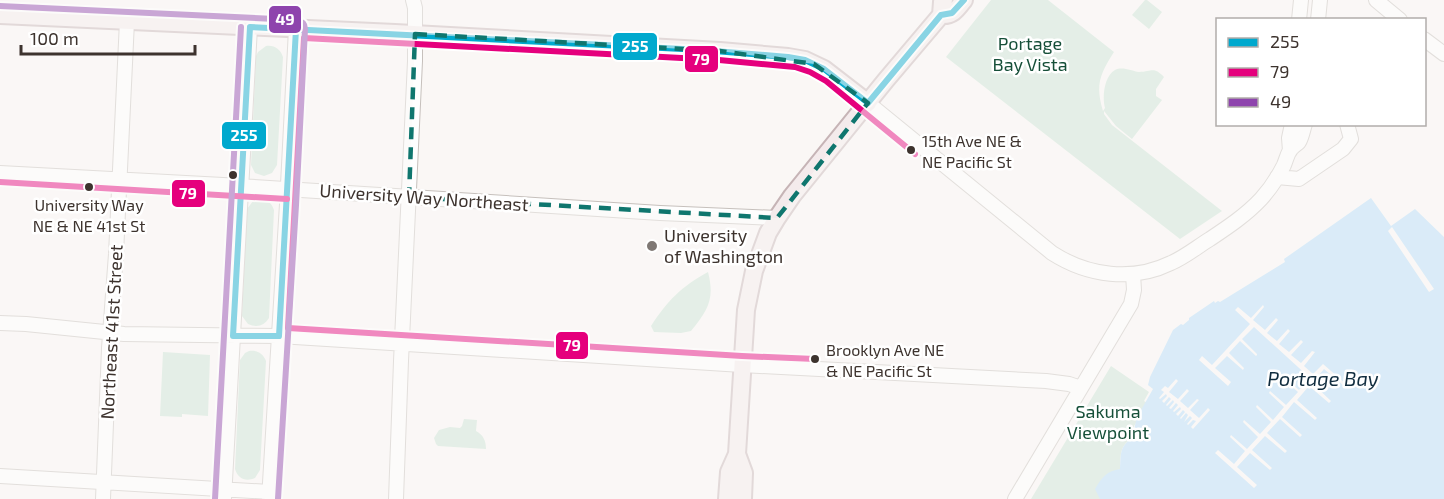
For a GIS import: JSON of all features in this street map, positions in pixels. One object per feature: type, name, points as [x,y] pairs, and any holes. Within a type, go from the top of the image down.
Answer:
[{"type":"main road","points":[[727,499],[729,472],[737,454],[746,310],[760,252],[777,218],[792,196],[943,7],[948,15],[954,13],[964,0]]},
{"type":"main road","points":[[0,15],[415,34],[720,51],[788,57],[805,60],[824,69],[868,103]]},
{"type":"main road","points":[[737,454],[744,473],[743,499]]},
{"type":"street","points":[[1299,18],[1301,0]]},
{"type":"street","points":[[1318,18],[1320,0]]},
{"type":"street","points":[[1376,0],[1398,18]]},
{"type":"street","points":[[396,499],[416,61],[416,3]]},
{"type":"street","name":"Northeast 41st Street","points":[[103,499],[128,21]]},
{"type":"street","points":[[225,494],[250,27]]},
{"type":"street","points":[[0,476],[104,481],[225,494],[269,495],[296,29]]},
{"type":"street","points":[[1426,40],[1444,54]]},
{"type":"street","points":[[868,103],[1052,253],[1085,270],[1112,274],[1133,274],[1158,269],[1170,264],[1232,224],[1261,199],[1277,177],[1290,151],[1300,140],[1304,126]]},
{"type":"street","points":[[1290,151],[1288,138],[1291,126]]},
{"type":"street","points":[[1277,177],[1299,179],[1343,149],[1351,139],[1348,126]]},
{"type":"street","name":"University Way Northeast","points":[[0,174],[777,218]]},
{"type":"street","points":[[1015,499],[1131,304],[1134,290],[1133,274]]},
{"type":"street","points":[[0,323],[124,334],[279,336],[742,365],[1046,381],[1081,388]]},
{"type":"highlighted area","points":[[415,34],[720,51],[814,64],[868,103],[777,218],[409,197]]},
{"type":"green space","name":"Portage Bay Vista","points":[[991,0],[1048,0],[1114,52],[1100,80],[1099,94],[1103,111],[1106,82],[1115,70],[1155,71],[1164,77],[1156,89],[1156,96],[1162,100],[1132,139],[1116,126],[1104,111],[1104,114],[1112,125],[1222,211],[1180,239],[946,57]]},
{"type":"green space","points":[[1145,0],[1162,12],[1149,29],[1132,15]]},
{"type":"green space","points":[[266,46],[277,48],[283,57],[277,165],[272,173],[264,176],[255,173],[251,165],[256,56]]},
{"type":"green space","points":[[257,199],[268,201],[274,210],[269,318],[265,323],[254,326],[248,324],[242,316],[247,209]]},
{"type":"green space","points":[[708,272],[711,290],[708,304],[702,317],[691,331],[654,332],[651,326],[669,301],[690,283]]},
{"type":"green space","points":[[249,351],[259,353],[266,361],[260,470],[255,478],[248,480],[240,477],[235,469],[240,360]]},
{"type":"green space","points":[[163,352],[210,355],[208,416],[182,414],[182,417],[160,416]]},
{"type":"green space","name":"Sakuma Viewpoint","points":[[1111,366],[1149,392],[1144,401],[1149,404],[1134,426],[1132,438],[1123,448],[1120,469],[1110,473],[1100,499],[1031,499]]},
{"type":"green space","points":[[464,419],[477,420],[476,431],[484,438],[486,449],[436,444],[434,438],[439,430],[450,427],[460,428]]},
{"type":"water","name":"Portage Bay","points":[[1371,198],[1391,226],[1415,209],[1444,237],[1444,499],[1100,499],[1095,489],[1105,475],[1120,469],[1123,448],[1132,438],[1137,417],[1153,389],[1148,385],[1150,377],[1173,330],[1214,301],[1215,303],[1220,302],[1285,262],[1284,259]]},
{"type":"pier","points":[[1392,227],[1434,289],[1429,292],[1388,231]]},
{"type":"pier","points":[[1263,305],[1264,307],[1253,320],[1265,330],[1276,318],[1278,320],[1267,333],[1277,341],[1288,329],[1290,331],[1279,344],[1289,352],[1301,340],[1303,342],[1291,355],[1301,363],[1312,351],[1315,352],[1304,366],[1313,374],[1323,364],[1346,384],[1344,386],[1324,369],[1312,383],[1331,401],[1329,403],[1309,386],[1297,400],[1317,418],[1315,420],[1294,402],[1282,417],[1302,435],[1300,437],[1280,419],[1267,433],[1287,451],[1285,453],[1265,436],[1252,450],[1272,468],[1270,470],[1250,453],[1237,467],[1257,485],[1254,488],[1215,453],[1218,450],[1234,464],[1245,451],[1230,437],[1231,435],[1247,449],[1258,437],[1243,422],[1244,420],[1260,434],[1271,422],[1256,407],[1257,405],[1273,420],[1284,407],[1269,393],[1270,391],[1286,405],[1298,392],[1282,378],[1283,376],[1299,390],[1310,378],[1254,327],[1242,339],[1257,355],[1240,341],[1229,353],[1244,368],[1243,370],[1227,356],[1215,368],[1231,382],[1228,386],[1199,360],[1202,356],[1212,365],[1250,324],[1235,310],[1238,307],[1251,318]]},
{"type":"pier","points":[[1176,379],[1178,381],[1169,392],[1178,399],[1187,389],[1189,391],[1180,401],[1188,408],[1197,399],[1199,400],[1190,410],[1199,418],[1208,408],[1210,410],[1193,429],[1191,427],[1196,421],[1193,420],[1188,425],[1192,418],[1190,416],[1184,422],[1188,415],[1186,413],[1180,418],[1185,412],[1183,410],[1178,416],[1176,414],[1181,409],[1180,407],[1173,411],[1178,405],[1176,403],[1171,409],[1169,408],[1173,400],[1167,406],[1171,399],[1169,397],[1164,403],[1162,401],[1167,396],[1166,394],[1159,398],[1164,392],[1161,390],[1165,386],[1168,388]]},
{"type":"transit line","name":"255","points":[[868,103],[941,15],[952,13],[964,0]]},
{"type":"transit line","name":"49","points":[[0,6],[296,20],[304,24],[296,205],[278,499]]},
{"type":"transit line","name":"49","points":[[215,499],[241,27]]},
{"type":"transit line","name":"255","points":[[279,336],[233,336],[250,27],[702,50],[788,57],[805,60],[824,69],[868,103]]},
{"type":"transit line","name":"255","points":[[279,336],[296,29]]},
{"type":"transit line","name":"79","points":[[815,359],[288,328],[304,38],[719,60],[795,67],[826,81],[915,154]]},
{"type":"transit line","name":"79","points":[[0,182],[287,199]]},
{"type":"place","name":"15th Ave NE & NE Pacific St","points":[[911,150]]},
{"type":"place","name":"University Way NE & NE 41st St","points":[[89,187]]},
{"type":"place","name":"University of Washington","points":[[652,246]]},
{"type":"place","name":"Brooklyn Ave NE & NE Pacific St","points":[[815,359]]}]
